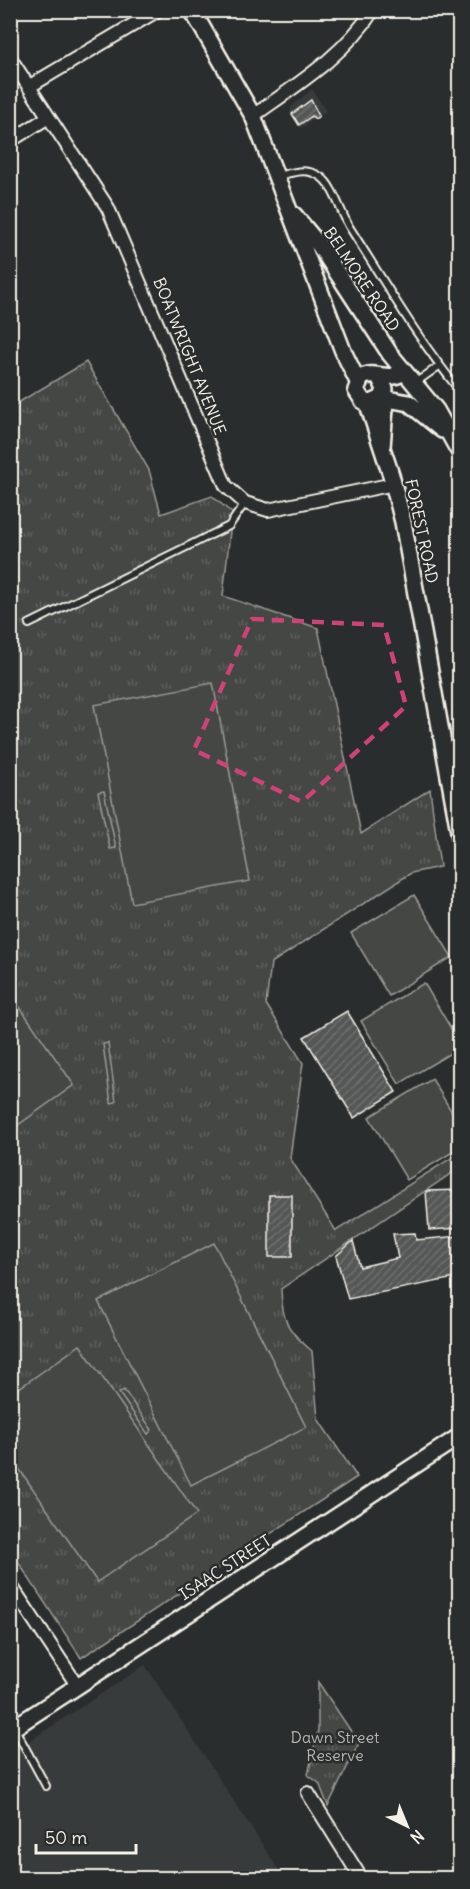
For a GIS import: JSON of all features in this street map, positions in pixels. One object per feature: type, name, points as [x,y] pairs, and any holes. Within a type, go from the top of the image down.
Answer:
[{"type":"street","points":[[30,86],[158,10]]},
{"type":"street","points":[[192,10],[253,116],[288,208],[337,332],[358,382],[358,394],[376,400],[385,389],[337,332]]},
{"type":"street","points":[[253,116],[334,54],[355,34],[373,10]]},
{"type":"street","name":"BOATWRIGHT AVENUE","points":[[10,58],[30,86],[47,118],[108,208],[226,486],[245,502]]},
{"type":"street","points":[[10,141],[47,118]]},
{"type":"street","name":"BELMORE ROAD","points":[[288,208],[314,238],[409,378],[436,410],[459,453]]},
{"type":"street","points":[[358,382],[364,376],[409,378]]},
{"type":"street","name":"BELMORE ROAD","points":[[376,400],[409,403],[447,434]]},
{"type":"street","name":"FOREST ROAD","points":[[376,400],[382,447],[394,484],[418,602],[459,837]]},
{"type":"street","points":[[245,502],[268,510],[394,484]]},
{"type":"street","name":"ISAAC STREET","points":[[12,1728],[459,1436]]},
{"type":"street","points":[[10,1584],[77,1685]]},
{"type":"street","points":[[308,1793],[361,1878]]},
{"type":"lane","points":[[276,177],[306,170],[320,176],[331,185],[336,203],[349,226],[439,366],[459,391]]},
{"type":"lane","points":[[409,378],[439,366]]},
{"type":"lane","points":[[29,624],[229,526],[245,502]]},
{"type":"lane","points":[[12,1728],[46,1786]]},
{"type":"highlighted area","points":[[252,619],[384,625],[406,706],[302,802],[194,750]]},
{"type":"shaded area","points":[[312,89],[326,111],[301,128],[290,112],[292,106]]},
{"type":"shaded area","points":[[145,1665],[284,1878],[11,1878],[11,1753]]},
{"type":"green space","points":[[86,362],[149,470],[161,514],[212,496],[232,513],[223,596],[318,628],[361,834],[430,789],[440,867],[411,873],[271,963],[266,1004],[303,1063],[290,1158],[336,1231],[459,1153],[459,1168],[281,1289],[283,1309],[291,1331],[312,1351],[318,1419],[357,1477],[81,1658],[11,1551],[10,1535],[17,1529],[10,1519],[11,407]]},
{"type":"green space","points":[[213,683],[250,881],[132,903],[94,705]]},
{"type":"green space","points":[[104,791],[116,848],[110,849],[98,792]]},
{"type":"green space","points":[[414,895],[452,957],[389,996],[351,933]]},
{"type":"green space","points":[[424,983],[459,1042],[459,1048],[399,1084],[361,1021]]},
{"type":"green space","points":[[17,1003],[74,1085],[11,1130],[11,1007]]},
{"type":"green space","points":[[108,1043],[116,1102],[111,1103],[103,1044]]},
{"type":"green space","points":[[432,1079],[459,1124],[459,1148],[407,1180],[369,1117]]},
{"type":"green space","points":[[214,1243],[306,1427],[191,1485],[98,1301]]},
{"type":"green space","points":[[80,1345],[197,1514],[97,1582],[11,1457],[11,1394]]},
{"type":"green space","points":[[124,1390],[152,1430],[148,1434],[119,1393]]},
{"type":"green space","name":"Dawn Street Reserve","points":[[318,1682],[359,1743],[328,1806],[319,1783],[308,1775],[318,1730]]},
{"type":"building","points":[[311,100],[319,116],[315,119],[312,116],[299,125],[292,114]]},
{"type":"building","points":[[347,1011],[396,1092],[354,1118],[304,1037]]},
{"type":"building","points":[[460,1190],[460,1228],[429,1230],[426,1191]]},
{"type":"building","points":[[269,1195],[292,1195],[292,1257],[269,1257]]},
{"type":"building","points":[[415,1233],[416,1240],[460,1236],[460,1277],[348,1299],[336,1256],[353,1241],[360,1267],[398,1258],[393,1234]]}]
